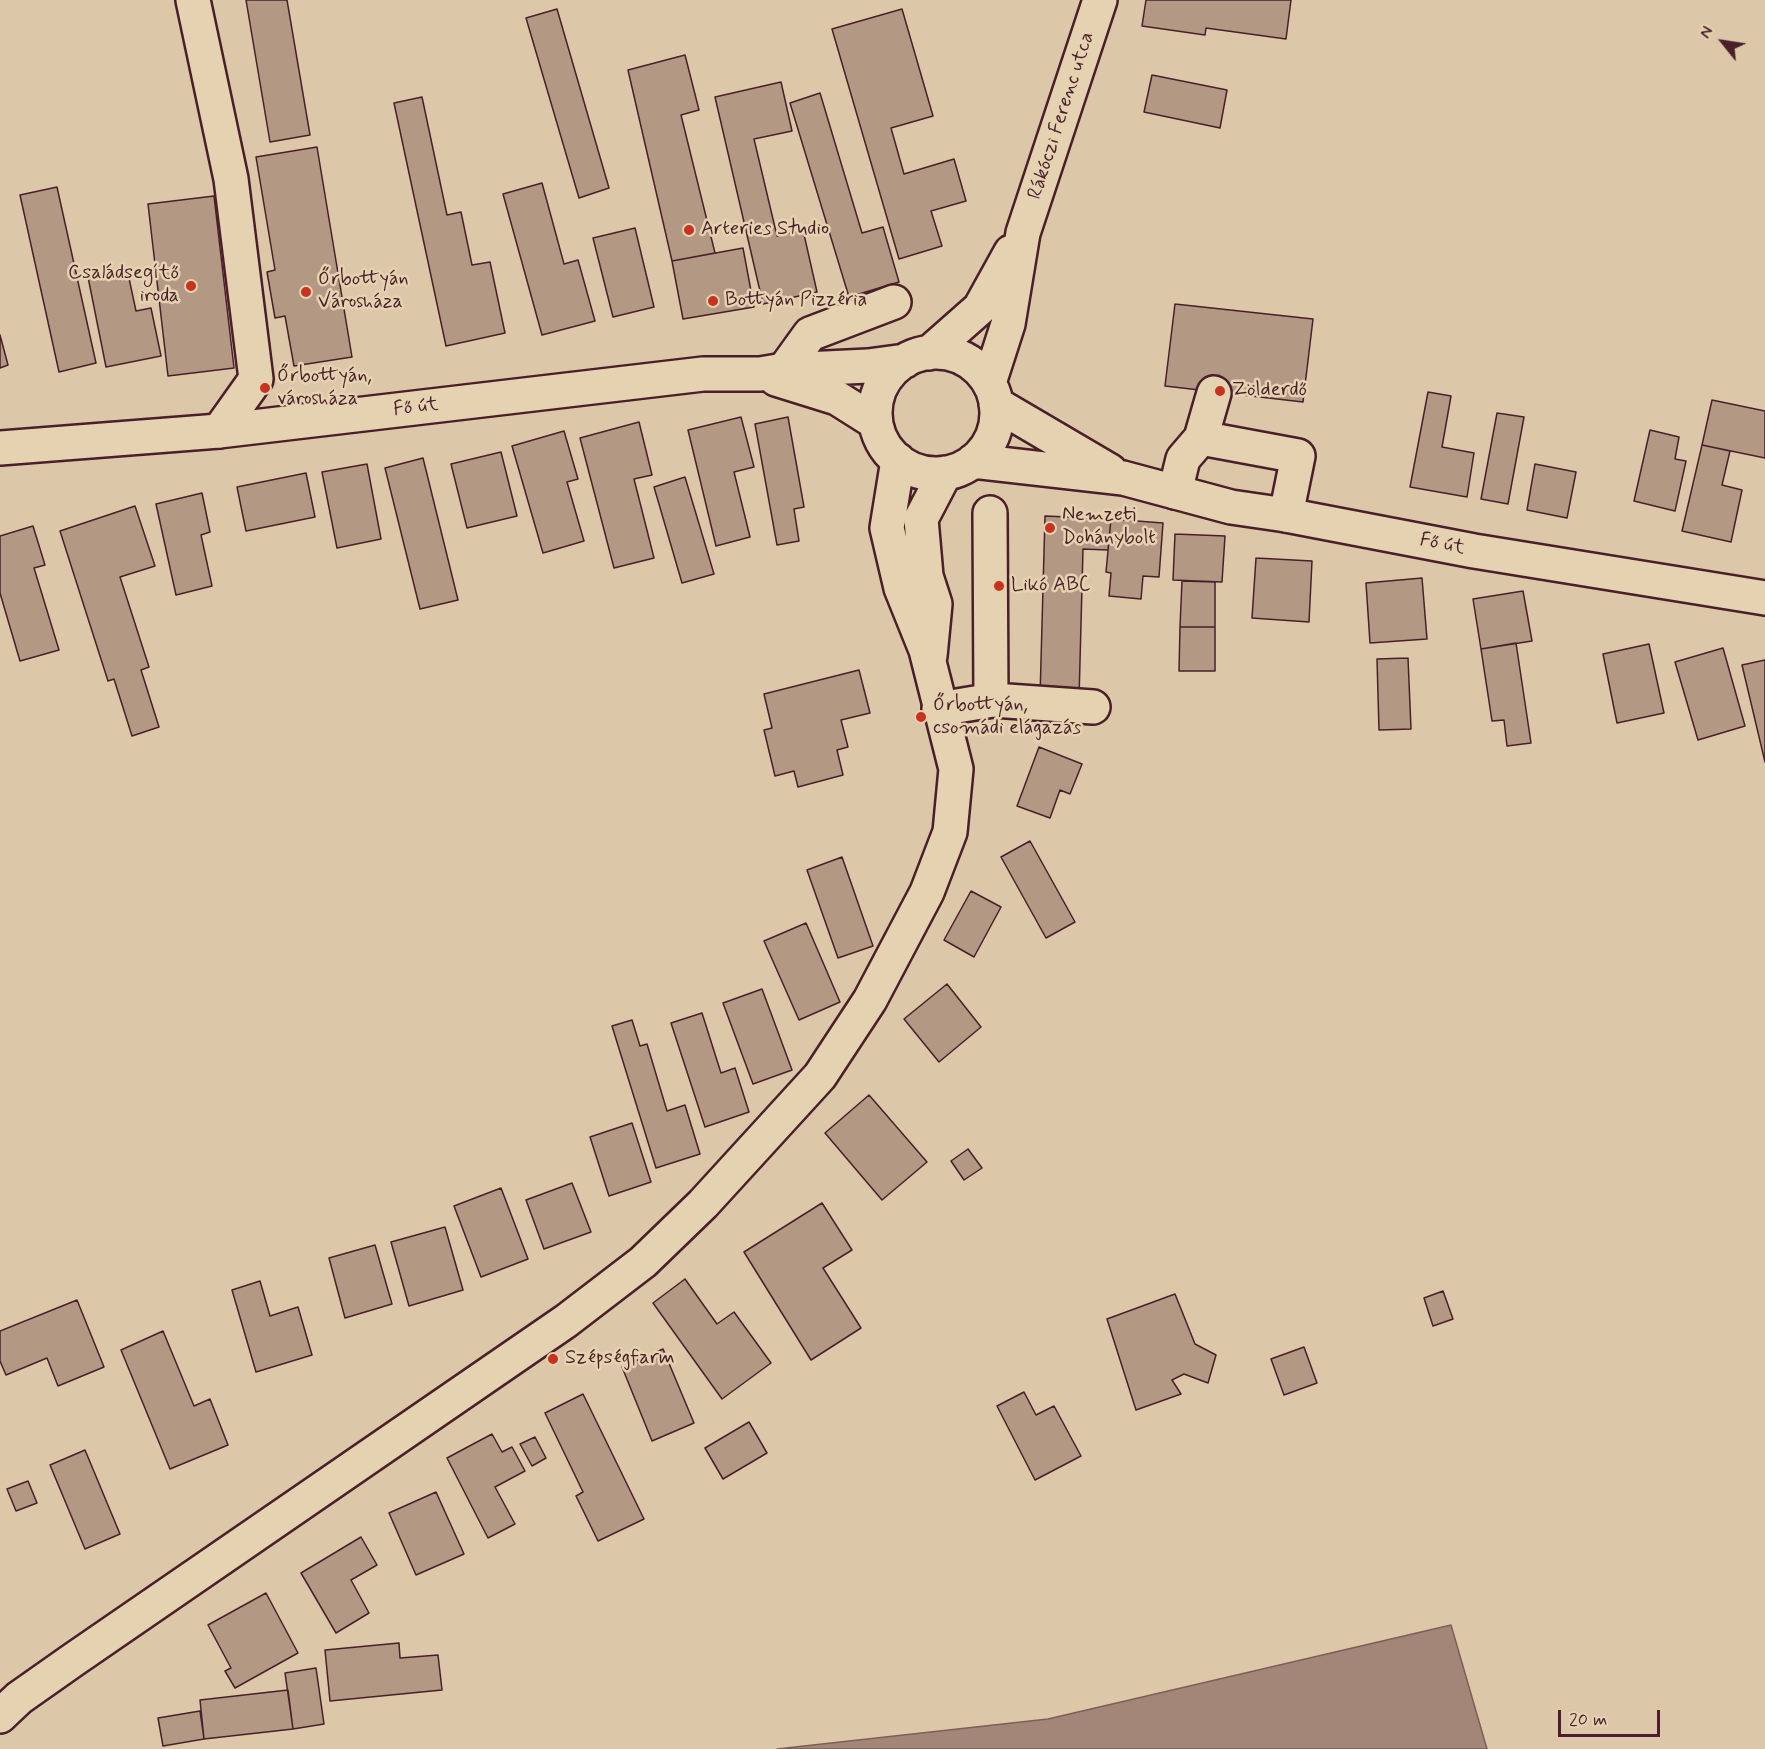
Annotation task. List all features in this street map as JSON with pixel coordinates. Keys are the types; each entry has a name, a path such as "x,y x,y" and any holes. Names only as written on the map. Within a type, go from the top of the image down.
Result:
{"main road":[{"path":"193,0 231,179 256,379 219,431"},
{"name":"Rákóczi Ferenc utca","path":"993,394 1008,324 1023,233 1100,0"},
{"name":"Rákóczi Ferenc utca","path":"917,357 980,308 1023,233"},
{"path":"772,372 810,334 894,302"},
{"name":"Fő út","path":"0,448 219,431 703,374 868,366 917,357 957,356 970,362 993,394 1123,478"},
{"path":"0,1716 19,1698 73,1660 566,1321 643,1262 703,1204 820,1076 870,1000 927,892 950,832 956,769 939,709 926,650 901,588 887,528 898,460 887,449 875,422 875,405 880,392 894,370 917,357"},
{"name":"Fő út","path":"772,372 837,398 875,422"},
{"path":"1175,492 1183,459 1201,438 1214,393"},
{"path":"930,667 935,604 926,576 921,519 959,467 983,453 995,430 993,394"},
{"path":"1201,438 1298,456 1286,515"},
{"name":"Fő út","path":"898,460 915,470 959,467 1123,478 1231,507 1286,515 1474,551 1765,598"},
{"path":"990,513 991,700"},
{"path":"939,709 991,700 1093,707"}],"shaded area":[{"path":"1451,1625 1487,1749 777,1749 1048,1719"}],"building":[{"path":"246,0 287,0 310,135 270,142"},
{"path":"1146,0 1291,0 1286,39 1206,28 1205,35 1142,26"},
{"path":"557,9 609,188 579,198 526,18"},
{"path":"902,9 933,116 891,128 904,174 954,159 966,201 931,211 942,246 899,259 832,29"},
{"path":"685,55 699,110 681,115 715,253 672,261 628,70"},
{"path":"1152,75 1227,90 1220,128 1144,112"},
{"path":"781,82 792,131 754,139 777,236 803,230 817,292 763,304 715,97"},
{"path":"820,93 862,233 883,227 899,282 849,297 790,103"},
{"path":"422,97 447,215 461,212 472,265 490,262 505,333 446,346 394,103"},
{"path":"317,147 352,357 294,366 285,316 275,318 267,272 275,270 256,157"},
{"path":"542,183 564,264 578,260 595,321 542,335 503,194"},
{"path":"57,187 96,363 59,372 20,195"},
{"name":"Családsegítő iroda","path":"214,196 234,368 168,376 148,204"},
{"path":"635,228 654,307 613,317 593,238"},
{"path":"743,248 754,307 683,319 672,261"},
{"path":"127,269 136,311 151,308 161,356 106,367 88,277"},
{"path":"1175,304 1313,319 1303,402 1165,386"},
{"path":"0,335 8,365 0,368"},
{"path":"1428,392 1451,396 1442,447 1474,453 1467,497 1410,487"},
{"path":"1712,400 1765,411 1765,458 1702,445"},
{"path":"1497,413 1524,417 1508,504 1481,499"},
{"path":"741,417 754,467 734,472 750,537 716,546 688,430"},
{"path":"788,417 804,507 794,509 799,541 777,545 755,424"},
{"path":"639,422 652,475 634,479 654,558 614,568 580,438"},
{"path":"1650,430 1679,437 1675,459 1686,461 1675,511 1634,501"},
{"path":"564,431 578,479 567,482 584,541 543,553 512,446"},
{"path":"1702,445 1730,451 1722,485 1742,490 1731,542 1682,531"},
{"path":"501,452 517,516 467,528 451,464"},
{"path":"423,458 458,600 420,609 385,468"},
{"path":"367,464 381,539 337,548 322,472"},
{"path":"1535,464 1576,472 1567,518 1527,510"},
{"path":"306,473 315,517 246,531 237,487"},
{"path":"685,477 714,574 682,583 654,487"},
{"path":"202,493 210,532 201,535 212,586 176,595 156,504"},
{"path":"135,506 155,566 120,577 149,667 141,670 159,727 132,736 114,679 108,681 60,531"},
{"path":"1045,516 1111,519 1108,550 1083,549 1079,699 1040,697"},
{"path":"1111,519 1163,523 1159,577 1143,576 1141,599 1109,596 1111,573 1106,572"},
{"path":"33,526 45,565 34,568 59,650 20,661 0,593 0,536"},
{"path":"1175,534 1225,536 1222,582 1173,580"},
{"path":"1256,558 1312,561 1309,622 1252,618"},
{"path":"1422,578 1427,639 1370,643 1366,583"},
{"path":"1182,581 1215,582 1215,627 1180,627"},
{"path":"1523,591 1532,641 1481,649 1473,599"},
{"path":"1180,627 1215,627 1215,671 1179,671"},
{"path":"1516,643 1531,743 1507,746 1504,720 1492,721 1481,649"},
{"path":"1649,644 1664,713 1617,723 1603,654"},
{"path":"1723,648 1745,726 1698,740 1675,662"},
{"path":"1408,658 1411,729 1379,730 1377,659"},
{"path":"1765,660 1765,762 1742,665"},
{"path":"859,670 870,713 841,720 848,747 837,750 843,775 798,787 794,771 775,776 764,730 772,728 764,694"},
{"path":"1039,747 1082,764 1070,794 1060,790 1050,818 1017,806"},
{"path":"1030,841 1075,922 1046,938 1001,857"},
{"path":"842,857 873,946 838,958 807,870"},
{"path":"971,891 1001,907 974,957 944,940"},
{"path":"806,923 840,1002 799,1020 764,941"},
{"path":"947,984 981,1027 939,1062 904,1019"},
{"path":"762,989 792,1070 753,1084 723,1003"},
{"path":"702,1013 721,1073 735,1068 749,1112 705,1127 671,1023"},
{"path":"632,1020 640,1046 647,1044 667,1111 685,1105 700,1154 656,1168 612,1026"},
{"path":"869,1095 927,1162 882,1200 825,1133"},
{"path":"632,1123 651,1182 609,1196 590,1137"},
{"path":"968,1149 982,1168 964,1180 951,1161"},
{"path":"572,1183 591,1232 544,1249 526,1200"},
{"path":"501,1188 528,1259 481,1277 454,1206"},
{"path":"822,1203 852,1250 823,1268 861,1328 811,1360 744,1252"},
{"path":"445,1227 463,1290 409,1306 391,1242"},
{"path":"375,1245 392,1304 345,1318 329,1258"},
{"path":"685,1279 717,1324 734,1312 771,1363 722,1399 653,1303"},
{"path":"260,1281 270,1316 298,1307 312,1355 256,1372 232,1290"},
{"path":"1443,1291 1453,1319 1433,1326 1424,1298"},
{"path":"1175,1294 1195,1344 1216,1355 1208,1383 1184,1374 1172,1380 1181,1394 1136,1410 1107,1319"},
{"path":"77,1300 104,1367 58,1386 47,1358 6,1375 0,1361 0,1331"},
{"path":"163,1331 194,1406 210,1399 228,1445 170,1469 121,1350"},
{"path":"1304,1347 1317,1383 1284,1395 1271,1359"},
{"path":"663,1349 694,1423 652,1441 622,1367"},
{"path":"1024,1392 1036,1415 1054,1406 1081,1456 1035,1480 997,1406"},
{"path":"583,1394 644,1519 598,1541 576,1496 583,1492 545,1413"},
{"path":"749,1422 767,1453 723,1479 705,1448"},
{"path":"492,1434 502,1452 512,1447 525,1471 495,1487 515,1524 488,1538 447,1458"},
{"path":"535,1437 546,1458 532,1466 520,1444"},
{"path":"85,1450 120,1534 85,1549 50,1465"},
{"path":"28,1481 37,1503 16,1511 7,1489"},
{"path":"436,1492 464,1554 416,1575 389,1513"},
{"path":"361,1537 377,1565 351,1580 369,1613 336,1633 301,1573"},
{"path":"266,1593 298,1653 235,1688 225,1671 231,1668 208,1625"},
{"path":"399,1643 400,1658 438,1655 442,1690 330,1701 325,1650"},
{"path":"316,1668 324,1724 293,1729 285,1673"},
{"path":"288,1690 293,1729 204,1739 200,1700"},
{"path":"200,1711 204,1739 163,1746 158,1718"}],"place":[{"name":"Arteries Studio","path":"689,230"},
{"name":"Családsegítő iroda","path":"191,286"},
{"name":"Őrbottyán Városháza","path":"306,292"},
{"name":"Bottyán Pizzéria","path":"713,301"},
{"name":"Őrbottyán, városháza","path":"265,388"},
{"name":"Zölderdő","path":"1220,391"},
{"name":"Nemzeti Dohánybolt","path":"1050,528"},
{"name":"Likó ABC","path":"999,586"},
{"name":"Őrbottyán, csomádi elágazás","path":"921,717"},
{"name":"Szépségfarm","path":"553,1359"}]}
